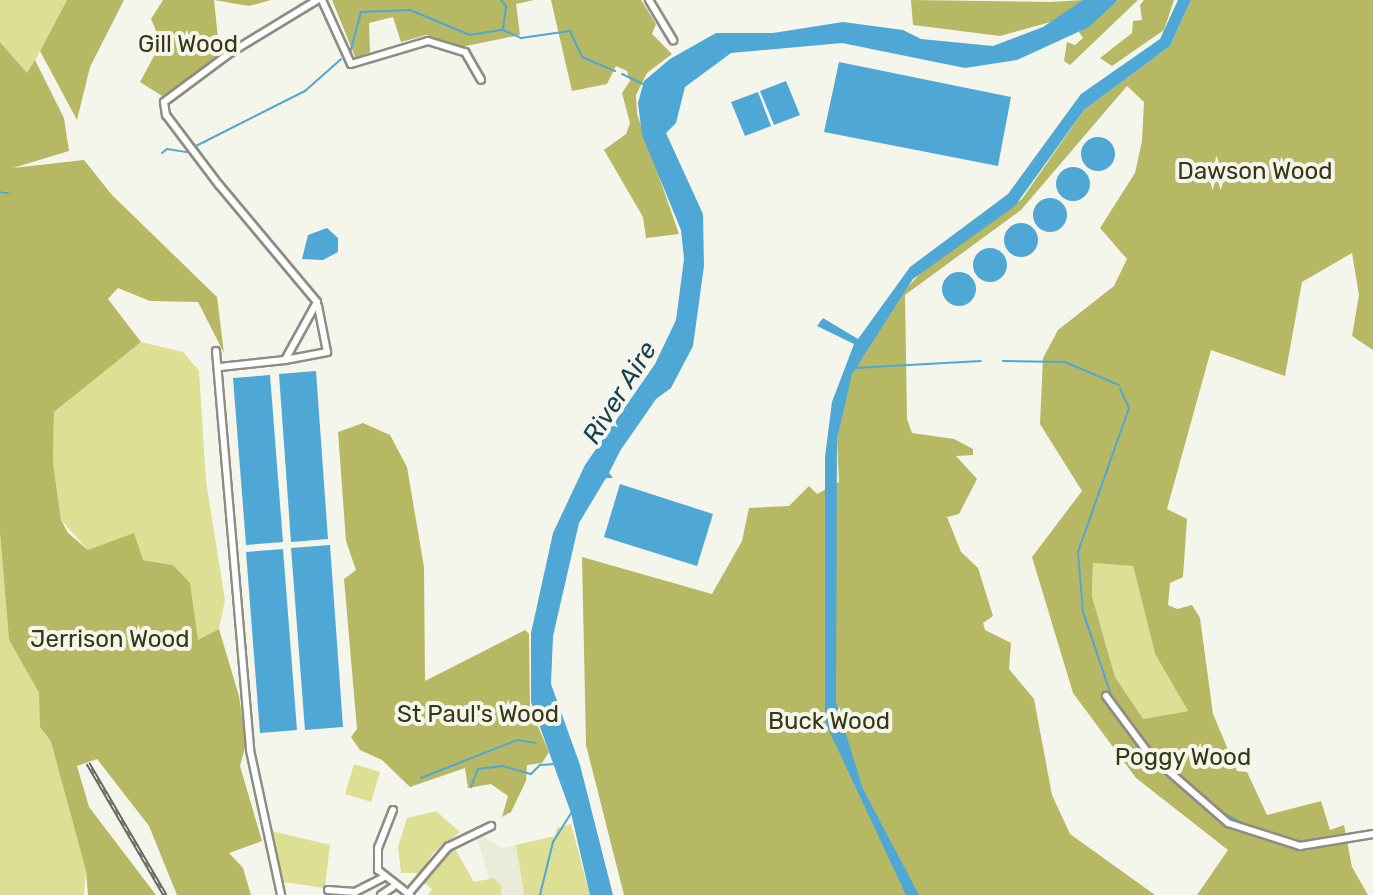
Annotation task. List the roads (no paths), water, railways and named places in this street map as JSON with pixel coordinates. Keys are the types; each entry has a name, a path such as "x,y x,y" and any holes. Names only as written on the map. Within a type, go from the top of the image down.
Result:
{"street":[{"path":"220,367 327,352 317,302 219,185 163,106 192,79 320,0 351,64 428,41 465,52 481,80"},
{"path":"649,0 673,40"},
{"path":"285,360 317,302"},
{"path":"216,351 220,367 250,750 281,895"},
{"path":"1106,696 1149,754 1228,823 1300,846 1373,834"},
{"path":"393,810 376,860 383,878 393,887 409,894 448,847 481,828 491,826"},
{"path":"328,890 355,892 383,878"},
{"path":"381,895 393,887"}],"water":[{"name":"River Aire","path":"1083,0 1118,0 1089,27 1017,60 965,68 842,43 731,53 685,87 676,123 666,133 703,214 704,266 693,346 671,388 656,399 620,451 609,473 613,478 606,478 579,523 553,636 551,684 580,765 613,895 590,895 571,813 531,702 531,633 553,533 585,465 655,364 676,320 684,259 681,230 642,135 638,103 644,81 670,59 716,33 773,33 843,22 903,30 921,39 993,46 1043,27"},
{"path":"1178,0 1191,0 1170,46 1084,110 1015,206 913,279 852,374 837,440 836,702 863,789 919,895 906,895 825,722 825,457 832,402 854,344 817,326 823,318 858,339 910,267 1008,194 1081,94 1160,39"},
{"path":"839,62 1011,97 998,166 824,132"},
{"path":"786,81 800,115 774,125 760,91"},
{"path":"758,92 771,126 745,136 731,102"},
{"path":"1098,137 1110,142 1115,154 1110,166 1098,171 1086,166 1081,154 1086,142"},
{"path":"1073,167 1085,172 1090,184 1085,196 1073,201 1061,196 1056,184 1061,172"},
{"path":"1050,198 1062,203 1067,215 1062,227 1050,232 1038,227 1033,215 1038,203"},
{"path":"1021,223 1033,228 1038,240 1033,252 1021,257 1009,252 1004,240 1009,228"},
{"path":"327,228 338,238 338,252 323,260 302,259 308,235"},
{"path":"990,248 1002,253 1007,265 1002,277 990,282 978,277 973,265 978,253"},
{"path":"959,272 971,277 976,289 971,301 959,306 947,301 942,289 947,277"},
{"path":"316,371 328,539 291,542 279,374"},
{"path":"270,375 283,542 246,545 233,378"},
{"path":"620,484 713,514 697,566 604,537"},
{"path":"330,545 343,727 305,730 291,548"},
{"path":"283,549 297,730 260,733 246,552"}],"waterway":[{"path":"501,0 506,6 503,29"},
{"path":"350,53 361,12 410,10 470,35 503,30 521,38 570,31 582,57 615,71"},
{"path":"196,146 305,91 341,59"},
{"path":"622,74 643,84"},
{"path":"162,153 167,149 187,152"},
{"path":"0,192 8,193"},
{"path":"855,368 981,361"},
{"path":"1003,361 1065,362 1119,385"},
{"path":"1113,701 1083,612 1078,552 1129,408 1120,389"},
{"path":"421,778 517,740 535,743"},
{"path":"471,787 478,769 503,766 531,774 540,765 555,764"},
{"path":"1219,811 1249,827"},
{"path":"540,895 553,842 571,813"},
{"path":"1349,835 1373,830"},
{"path":"1296,842 1343,836"}],"railway":[{"path":"88,763 165,895"}],"park label":[{"name":"Gill Wood","path":"188,45"},
{"name":"Dawson Wood","path":"1255,172"},
{"name":"Jerrison Wood","path":"110,640"},
{"name":"St Paul's Wood","path":"478,715"},
{"name":"Buck Wood","path":"829,722"},
{"name":"Poggy Wood","path":"1183,758"}]}
